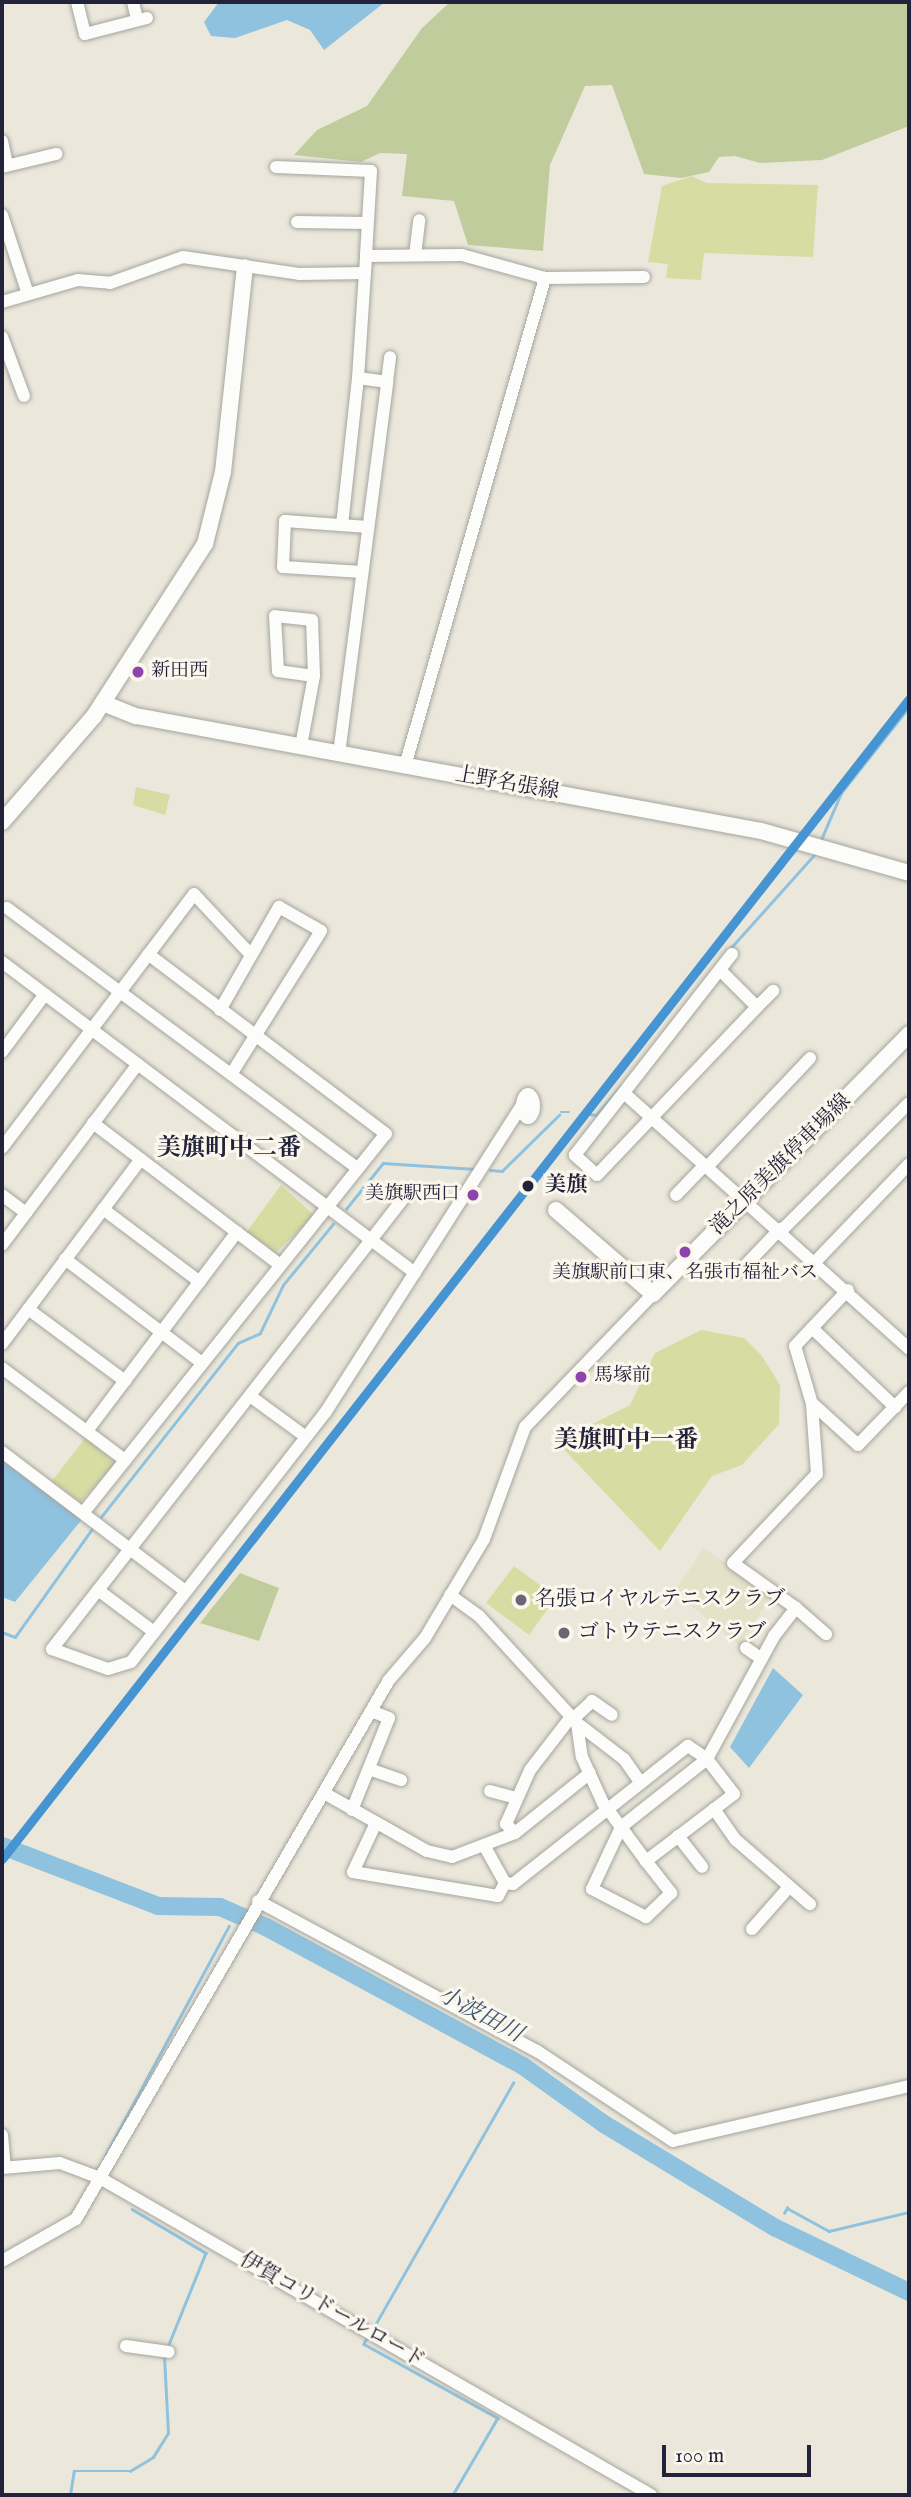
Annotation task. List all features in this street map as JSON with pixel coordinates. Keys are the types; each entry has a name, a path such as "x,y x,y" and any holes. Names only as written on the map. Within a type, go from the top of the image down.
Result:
{"main road":[{"path":"2,822 60,762 103,702 183,587 215,517 245,267"},
{"name":"上野名張線","path":"103,702 136,716 761,831 909,873"},
{"name":"滝之原美旗停車場線","path":"653,1294 909,1034"},
{"path":"556,1210 653,1294"}],"street":[{"path":"77,2 85,34 142,19 133,2"},
{"path":"2,141 5,166 56,154"},
{"path":"276,167 371,171 358,378 342,525"},
{"path":"2,215 28,294"},
{"path":"415,256 419,220"},
{"path":"297,222 366,223"},
{"path":"366,256 478,258 545,278 643,277"},
{"path":"2,302 79,280 110,283 183,257 245,267 365,274"},
{"path":"405,766 545,278"},
{"path":"2,337 24,396"},
{"path":"339,754 390,357"},
{"path":"358,378 387,382"},
{"path":"362,572 284,567 285,521 368,527"},
{"path":"301,746 314,676 312,620 275,616 278,671 314,676"},
{"path":"2,1148 194,894 251,955"},
{"path":"220,1010 279,907 321,931 259,1038 232,1073"},
{"path":"7,908 121,990 358,1169"},
{"path":"83,1513 279,1264 386,1134 148,954"},
{"path":"732,954 575,1155 597,1175 773,991"},
{"path":"2,962 415,1273"},
{"path":"720,970 757,1007"},
{"path":"4,1044 45,995"},
{"path":"676,1195 810,1058"},
{"path":"2,1245 138,1064"},
{"path":"624,1093 816,1261 909,1349"},
{"path":"406,1195 52,1648 108,1669 129,1664 306,1437 523,1103"},
{"path":"741,1270 909,1103"},
{"path":"93,1123 279,1264"},
{"path":"2,1344 141,1159"},
{"path":"816,1261 909,1164"},
{"path":"2,1195 26,1213"},
{"path":"103,1209 200,1282"},
{"path":"87,1431 237,1232"},
{"path":"65,1259 202,1363"},
{"path":"826,1634 796,1608 733,1563 817,1474 813,1404 795,1346 848,1290"},
{"path":"2,2261 73,2223 371,1711 450,1595 496,1514 526,1427 653,1294"},
{"path":"28,1309 125,1381"},
{"path":"812,1328 895,1407"},
{"path":"2,1368 125,1460"},
{"path":"813,1404 858,1446 909,1392"},
{"path":"250,1396 306,1437"},
{"path":"2,1452 185,1591"},
{"path":"98,1590 154,1632"},
{"path":"450,1595 479,1616 574,1720 624,1759 641,1783"},
{"path":"574,1720 590,1773 607,1808 621,1827 646,1861 671,1894 646,1917 592,1889 621,1827 707,1759 762,1660 796,1608"},
{"path":"746,1648 762,1660"},
{"path":"515,1833 506,1824 530,1770 592,1700 612,1715"},
{"path":"352,1811 389,1718 371,1711"},
{"path":"505,1883 513,1884 600,1821 607,1808 688,1746 707,1759 733,1784 734,1794 646,1861"},
{"path":"369,1769 401,1780"},
{"path":"324,1793 375,1825 444,1856 485,1847 515,1833 590,1773"},
{"path":"490,1791 517,1798"},
{"path":"714,1809 736,1840 810,1904"},
{"path":"375,1825 353,1872 498,1896 505,1883"},
{"path":"678,1836 702,1867"},
{"path":"485,1847 505,1883"},
{"path":"759,1927 789,1886"},
{"path":"256,1905 537,2051 673,2141 909,2086"},
{"path":"2,2135 4,2168"},
{"name":"伊賀コリドールロード","path":"4,2168 61,2163 100,2178 651,2495"},
{"path":"126,2346 166,2352"}],"shaded area":[{"path":"704,1548 771,1595 740,1646 674,1592"}],"green space":[{"path":"450,2 909,2 909,126 822,160 760,163 735,156 719,157 709,172 681,178 644,174 612,85 585,86 550,165 543,251 468,245 454,201 402,196 407,154 380,153 361,162 294,155 317,130 367,106 422,28"},
{"path":"692,176 707,183 818,185 813,257 704,253 701,280 666,278 668,264 648,262 662,186"},
{"path":"136,787 170,795 165,815 133,805"},
{"path":"281,1185 315,1216 275,1253 246,1233"},
{"path":"701,1330 744,1338 762,1356 780,1385 779,1424 742,1465 712,1476 660,1551 557,1442 630,1405 655,1353"},
{"path":"86,1437 116,1464 80,1502 52,1481"},
{"name":"名張ロイヤルテニスクラブ","path":"514,1566 556,1597 529,1635 486,1603"},
{"path":"240,1573 279,1588 259,1641 200,1623"}],"water":[{"path":"219,2 385,2 324,50 310,30 287,20 235,38 211,36 204,22"},
{"path":"2,1457 83,1518 15,1602 2,1597"},
{"path":"773,1668 803,1695 749,1768 730,1747"}],"waterway":[{"path":"820,842 841,793 909,707"},
{"path":"727,952 815,854"},
{"path":"589,1114 596,1115 621,1086"},
{"path":"561,1112 569,1112"},
{"path":"490,1170 502,1171 559,1115"},
{"path":"346,1209 383,1163 475,1169"},
{"path":"101,1517 238,1343 260,1333 283,1285 333,1224"},
{"path":"2,1632 15,1637 92,1529"},
{"name":"小波田川","path":"2,1846 158,1906 220,1907 266,1927 523,2066 604,2124 776,2228 909,2292"},
{"path":"105,2156 229,1926"},
{"path":"375,2325 513,2083"},
{"path":"784,2213 787,2208 829,2231 909,2212"},
{"path":"132,2209 206,2253 168,2347"},
{"name":"小波田川","path":"776,2228 779,2223"},
{"path":"367,2338 364,2344 498,2418 453,2495"},
{"path":"70,2495 74,2471 130,2471 153,2457 168,2433 164,2356"}],"transit line":[{"path":"2,1859 909,699"}],"place":[{"name":"新田西","path":"138,672"},
{"name":"美旗","path":"528,1186"},
{"name":"美旗駅西口","path":"473,1195"},
{"name":"美旗駅前口東、名張市福祉バス","path":"685,1252"},
{"name":"馬塚前","path":"581,1377"},
{"name":"名張ロイヤルテニスクラブ","path":"521,1600"},
{"name":"ゴトウテニスクラブ","path":"564,1633"}],"district":[{"name":"美旗町中二番","path":"229,1149"},
{"name":"美旗町中一番","path":"626,1441"}]}
